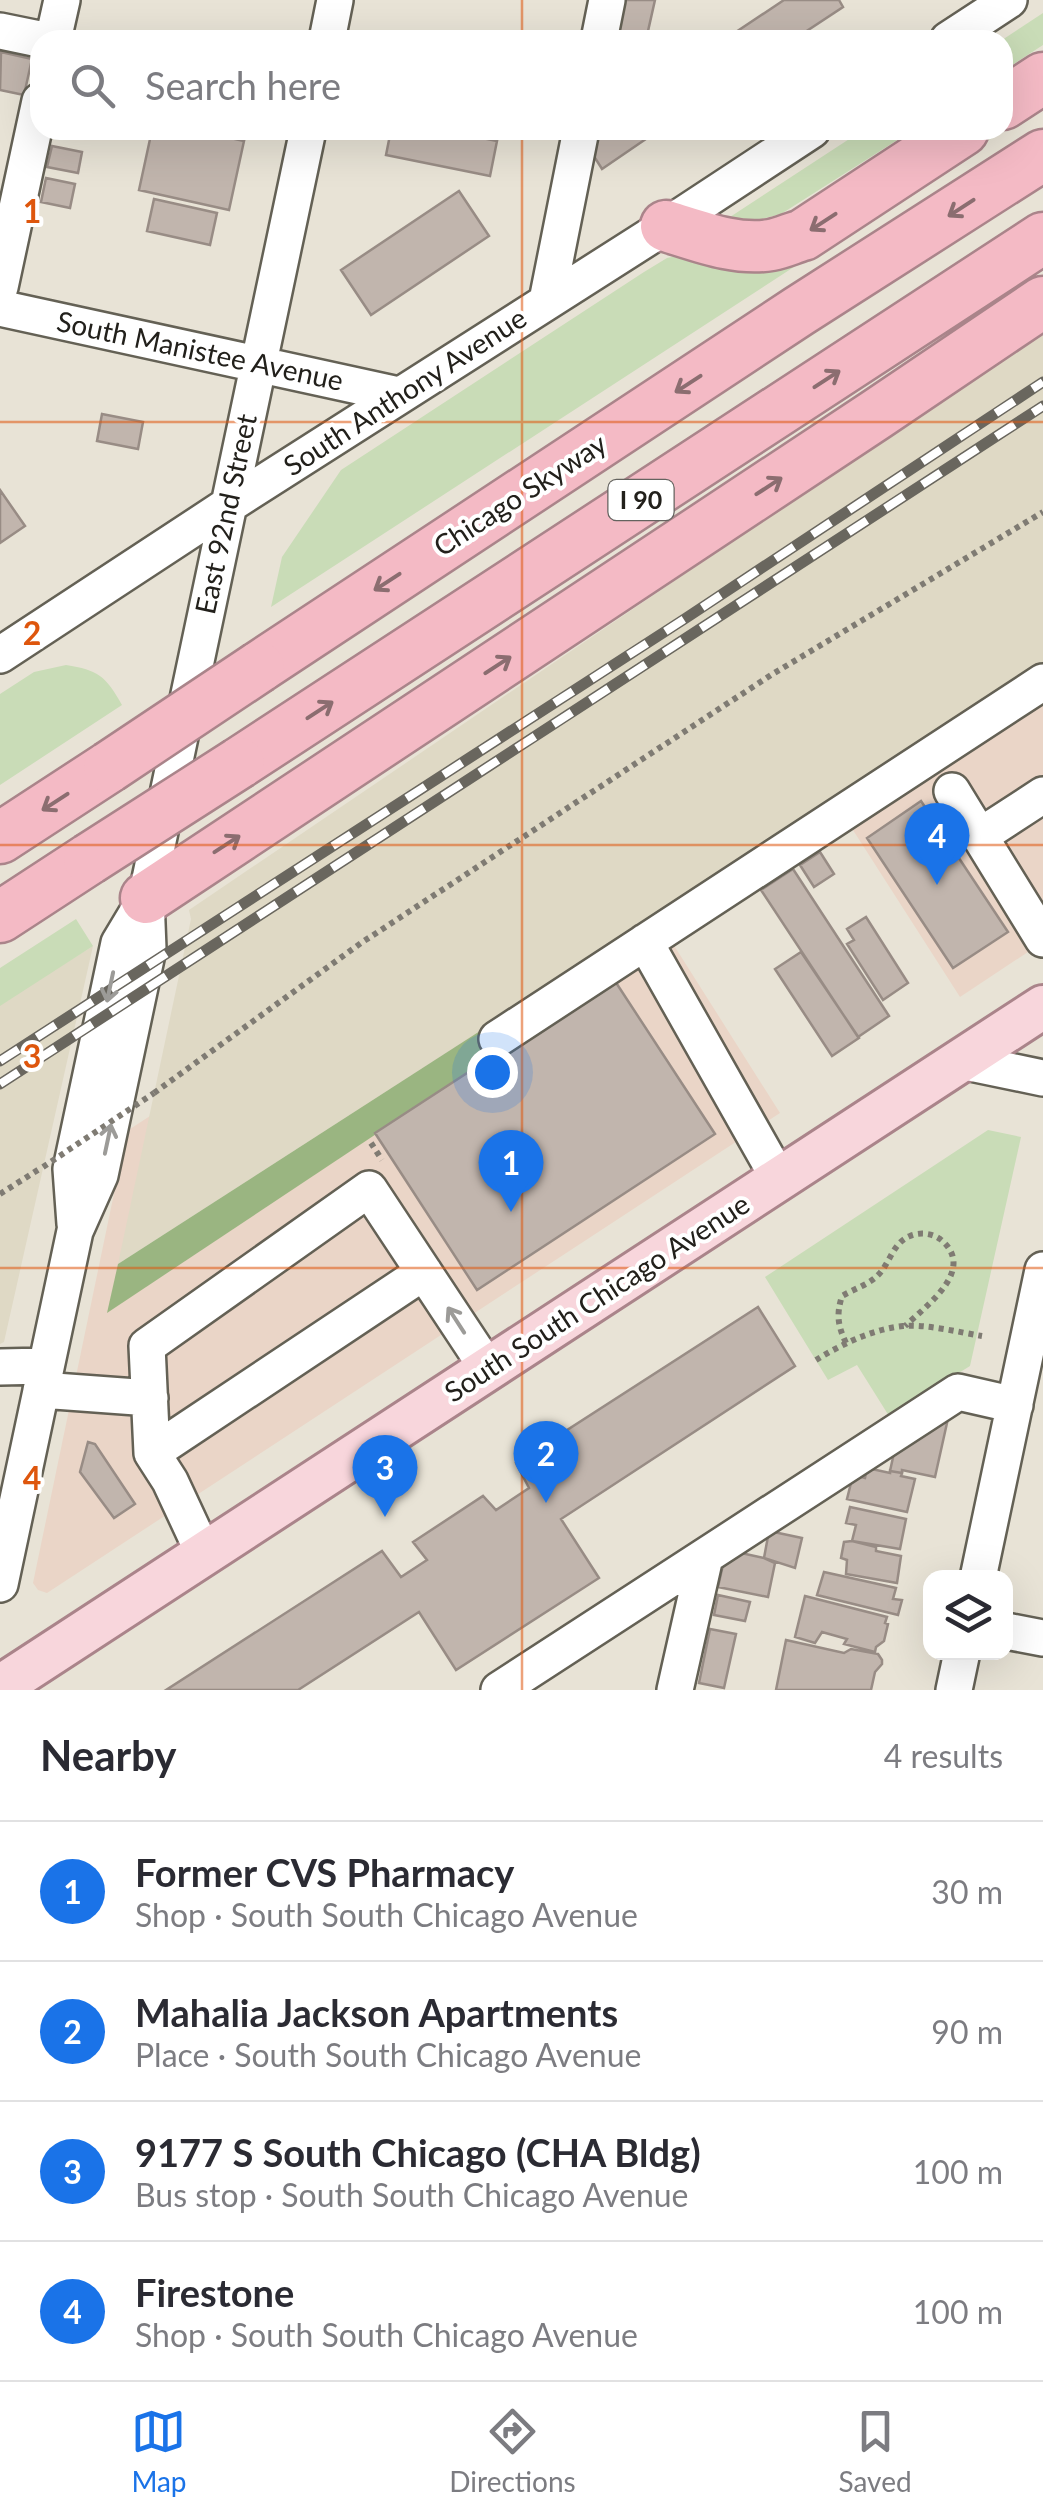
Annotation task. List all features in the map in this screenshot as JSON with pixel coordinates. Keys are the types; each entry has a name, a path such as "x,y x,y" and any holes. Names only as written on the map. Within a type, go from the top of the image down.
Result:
{"highway":[{"path":"1013,98 1043,78"},
{"path":"666,226 723,242 753,247 773,245 803,235 948,140"},
{"name":"Chicago Skyway","path":"0,838 766,332 1043,155"},
{"name":"I 90","path":"0,917 1043,238"},
{"path":"146,898 1043,302"}],"main road":[{"name":"South South Chicago Avenue","path":"0,1687 1043,1007"}],"street":[{"path":"55,30 62,0"},
{"path":"329,30 335,0"},
{"path":"601,30 607,0"},
{"path":"963,30 1009,0"},
{"path":"0,31 30,37"},
{"path":"0,287 31,140"},
{"name":"East 92nd Street","path":"0,1584 75,1231 100,1175 148,949 146,898 306,140"},
{"path":"547,302 579,140"},
{"name":"South Anthony Avenue","path":"0,655 797,140"},
{"name":"South Manistee Avenue","path":"0,308 400,395"},
{"path":"496,1039 1043,682"},
{"path":"952,791 1043,939"},
{"path":"980,836 1043,795"},
{"path":"645,942 780,1179"},
{"path":"961,1061 1043,1078"},
{"path":"204,1554 170,1481 152,1453 148,1346 370,1189 488,1369"},
{"path":"980,1570 1043,1270"},
{"path":"152,1453 424,1272"},
{"path":"0,1368 150,1398"},
{"path":"499,1690 958,1392 1014,1405"},
{"path":"675,1690 705,1556"},
{"path":"1013,1632 1043,1638"},
{"path":"954,1690 960,1660"}],"path":[{"path":"0,1194 154,1092 378,932 771,675 1043,512"},
{"path":"846,1344 838,1326 842,1296 875,1278 897,1245 909,1236 924,1233 940,1239 952,1256 953,1274 944,1289 905,1326"},
{"path":"816,1360 876,1332 905,1326 982,1336"}],"shaded area":[{"path":"1043,331 1043,669 118,1264 191,919 189,910"},
{"path":"1043,669 1043,942 960,997 835,802"},
{"path":"656,917 780,1113 47,1593 38,1590 33,1583 127,1131 150,1116 119,1264"},
{"path":"93,946 4,1342 0,1344 0,1004"}],"green space":[{"path":"1043,13 1043,45 1013,64 1013,33"},
{"path":"1043,105 1013,125 1013,117"},
{"path":"848,140 897,140 781,214 755,221 730,217"},
{"path":"974,140 989,140 271,607 282,557 341,470 667,258 804,250"},
{"path":"66,665 100,676 122,705 0,785 0,694 34,672"},
{"path":"76,919 93,946 0,1006 0,968"},
{"path":"480,1031 495,1055 107,1313 118,1264"},
{"path":"988,1130 1021,1137 970,1366 889,1416 857,1365 828,1380 765,1277"}],"building":[{"path":"621,0 655,0 648,30 615,30"},
{"path":"784,0 839,0 843,7 808,30 739,30"},
{"path":"1,52 30,59 24,95 0,90"},
{"path":"150,140 244,141 229,210 139,190"},
{"path":"389,140 497,141 490,176 386,155"},
{"path":"592,140 644,140 602,169 590,150"},
{"path":"52,146 82,152 78,173 47,167"},
{"path":"46,178 75,184 70,208 41,202"},
{"path":"459,191 489,236 371,315 341,270"},
{"path":"154,199 217,213 210,245 147,231"},
{"path":"102,414 143,422 138,449 97,441"},
{"path":"0,490 25,526 0,543"},
{"path":"921,801 1008,932 953,968 867,838"},
{"path":"820,852 834,874 814,887 800,865"},
{"path":"793,869 889,1016 858,1037 761,890"},
{"path":"866,917 908,983 883,1000 847,944 854,940 847,929"},
{"path":"801,952 859,1038 832,1056 775,969"},
{"path":"613,978 715,1134 477,1290 375,1133"},
{"path":"758,1307 795,1366 561,1519 599,1578 456,1670 419,1612 298,1690 166,1690 382,1551 401,1577 427,1560 413,1542 483,1496 496,1510 529,1488 516,1463"},
{"path":"934,1420 947,1423 935,1477 890,1471 896,1444"},
{"path":"88,1442 95,1444 135,1504 114,1518 80,1472"},
{"path":"867,1468 915,1479 907,1512 847,1499 853,1475 865,1478"},
{"path":"850,1507 906,1519 900,1549 852,1541 856,1525 846,1523"},
{"path":"769,1531 802,1538 795,1568 764,1558"},
{"path":"844,1542 901,1556 897,1583 846,1574 847,1560 841,1558"},
{"path":"732,1551 775,1563 768,1597 718,1587 725,1556"},
{"path":"824,1572 896,1588 893,1599 902,1600 898,1615 817,1595"},
{"path":"718,1595 750,1602 745,1621 714,1615"},
{"path":"805,1596 887,1617 884,1641 875,1652 844,1644 847,1639 822,1632 815,1643 795,1637"},
{"path":"710,1629 736,1634 724,1688 699,1683"},
{"path":"786,1640 844,1653 851,1649 878,1654 882,1664 875,1672 871,1690 776,1690"}],"railway":[{"path":"0,1061 686,618 1043,382"},
{"path":"0,1084 1043,406"}],"place":[{"name":"Firestone","path":"937,885"},
{"name":"Former CVS Pharmacy","path":"511,1212"},
{"name":"Mahalia Jackson Apartments","path":"546,1503"},
{"name":"9177 S South Chicago (CHA Bldg)","path":"385,1517"}]}
